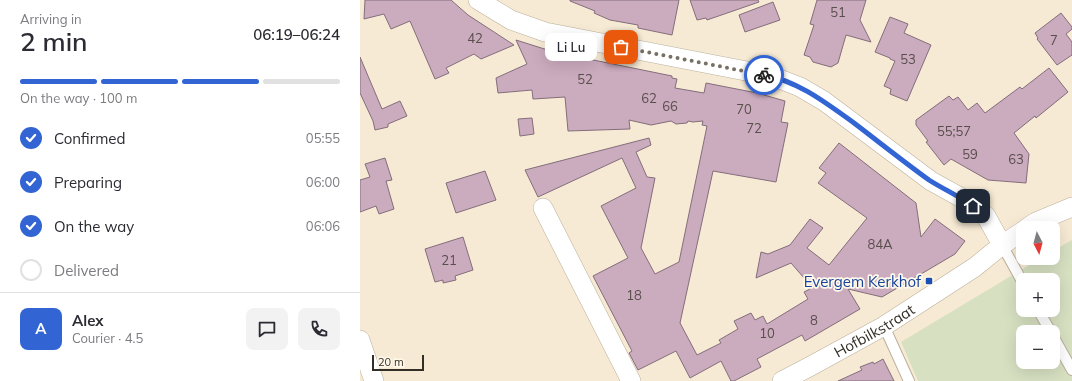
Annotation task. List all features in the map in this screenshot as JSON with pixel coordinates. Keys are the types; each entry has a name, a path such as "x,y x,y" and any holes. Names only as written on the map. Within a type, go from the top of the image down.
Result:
{"street":[{"path":"478,0 512,20 545,32 772,76 800,87 824,101 931,181 960,197 986,216 1002,245"},
{"path":"1038,221 1072,207"},
{"path":"543,208 631,381"},
{"name":"Hofbilkstraat","path":"782,381 884,326 975,267 1016,236"},
{"path":"360,340 374,381"}],"lane":[{"path":"1002,245 1017,273"},
{"path":"884,326 909,381"},
{"path":"1060,349 1072,370"}],"green space":[{"path":"1072,240 1072,381 918,381 901,342 1029,265 1060,265 1060,247"}],"building":[{"path":"365,0 451,0 468,15 514,45 481,59 474,54 446,68 449,73 435,79 410,21 391,29 384,14 364,19"},
{"path":"570,0 679,0 672,35 638,28 638,25 610,20 594,13 595,11"},
{"path":"690,0 758,0 759,2 707,20 706,18 697,20"},
{"path":"817,0 866,0 860,20 871,42 846,35 838,63 831,67 813,62 810,57 804,55 814,25 810,24"},
{"path":"773,2 780,20 745,32 739,15"},
{"path":"1061,13 1072,27 1072,29 1066,34 1072,42 1072,55 1057,65 1037,39 1038,38 1035,33"},
{"path":"890,17 908,24 904,33 931,45 907,101 890,94 891,89 884,86 895,61 875,52"},
{"path":"516,40 554,52 672,76 672,78 677,79 675,88 704,93 706,83 757,93 785,101 781,122 788,123 776,182 713,171 680,323 697,355 721,343 719,340 738,329 734,321 751,313 755,320 763,316 767,324 808,299 804,292 810,289 808,287 811,286 791,263 756,278 761,252 768,254 790,245 810,219 823,228 807,248 829,265 867,218 818,183 826,173 819,168 839,143 916,203 921,237 935,219 965,241 955,254 882,297 848,289 860,309 805,341 802,335 757,359 761,367 734,381 731,381 721,361 690,378 676,351 638,370 629,353 632,351 593,276 628,258 601,206 636,188 622,158 538,197 525,170 649,138 651,145 636,152 647,177 655,178 641,248 655,274 679,262 707,126 702,125 703,121 688,121 687,123 676,124 671,121 651,125 629,120 630,129 568,131 565,97 533,99 532,90 498,93 496,78 527,64"},
{"path":"360,57 382,109 400,101 407,116 388,124 388,127 375,130 373,121 360,93"},
{"path":"1049,68 1068,92 1036,118 1035,116 1014,133 1029,154 1026,183 988,180 951,159 944,165 926,142 928,141 916,125 916,120 949,96 953,100 958,97 968,110 977,103 985,113 1020,87 1022,89"},
{"path":"532,118 534,134 520,136 518,119"},
{"path":"385,158 392,180 386,181 394,209 379,214 376,206 360,212 360,180 370,177 365,164"},
{"path":"485,171 496,200 456,213 446,183"},
{"path":"463,237 473,270 455,276 456,280 443,283 443,280 435,282 425,249"},
{"path":"883,359 894,381 838,381 862,370 860,367 873,362 874,364"}],"way so far":[{"path":"621,47 764,75"}],"place":[{"name":"Li Lu","path":"621,47"},
{"name":"Evergem Kerkhof","path":"929,281"}],"route":[{"path":"764,75 772,76 800,87 824,101 931,181 973,206"}]}
